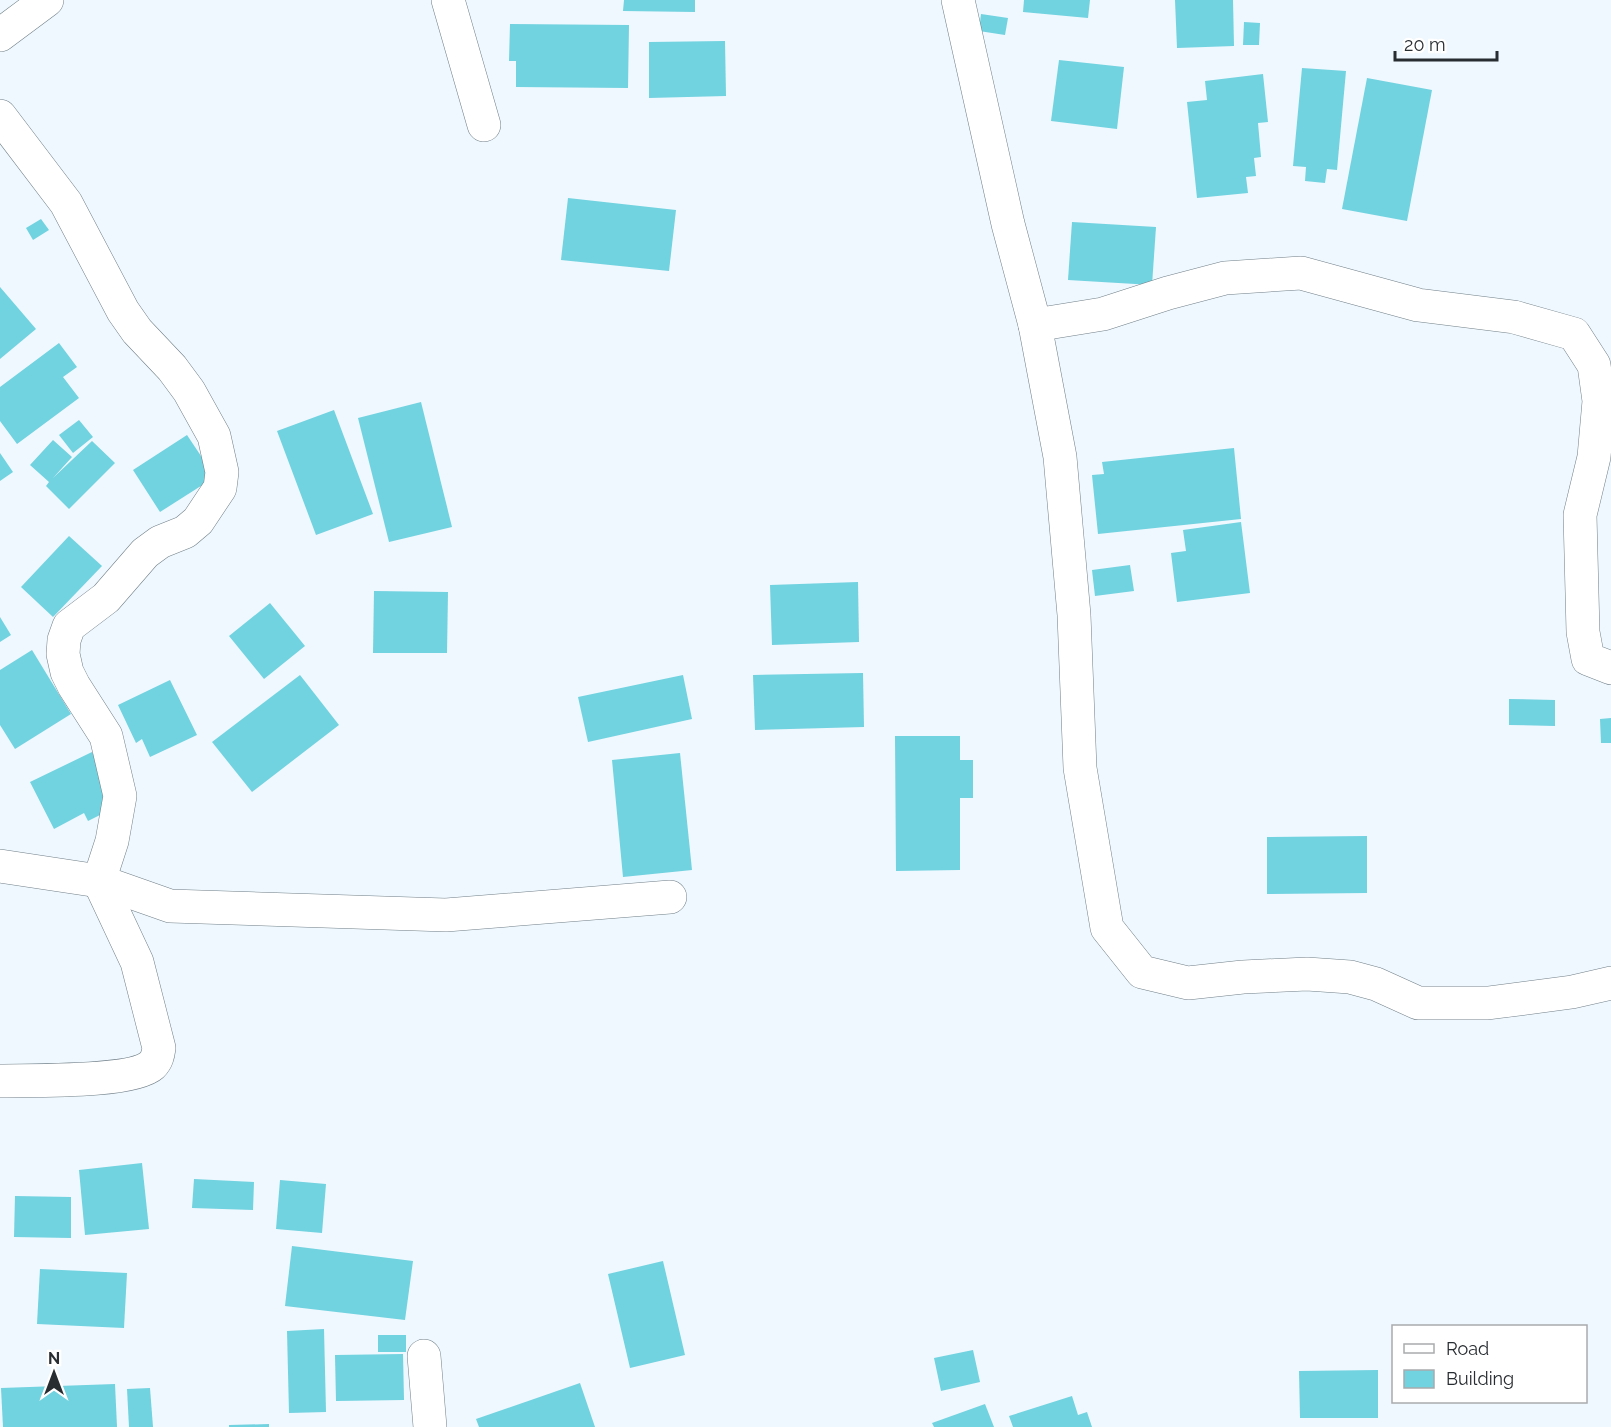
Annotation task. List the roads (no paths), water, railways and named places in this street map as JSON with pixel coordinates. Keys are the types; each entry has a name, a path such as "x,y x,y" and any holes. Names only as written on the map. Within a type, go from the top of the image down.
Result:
{"street":[{"path":"0,35 47,0"},
{"path":"448,0 484,125"},
{"path":"958,0 1008,224 1035,325 1060,457 1074,615 1080,768 1107,928 1142,972 1188,983 1244,976 1307,974 1350,976 1376,984 1418,1003 1488,1003 1572,992 1611,983"},
{"path":"0,116 66,203 123,311 137,332 172,368 189,392 214,436 222,472 220,488 198,521 185,532 160,542 145,553 106,598 69,626 64,640 63,654 67,672 106,736 120,796 112,841 99,881 137,962 159,1048 158,1058 150,1067 128,1075 0,1081"},
{"path":"1035,325 1103,314 1225,278 1301,273 1418,305 1514,317 1574,334 1594,365 1599,400 1594,457 1580,515 1583,632 1588,659 1611,668"},
{"path":"0,866 99,881 170,906 446,915 670,897"},
{"path":"424,1356 430,1427"}]}
